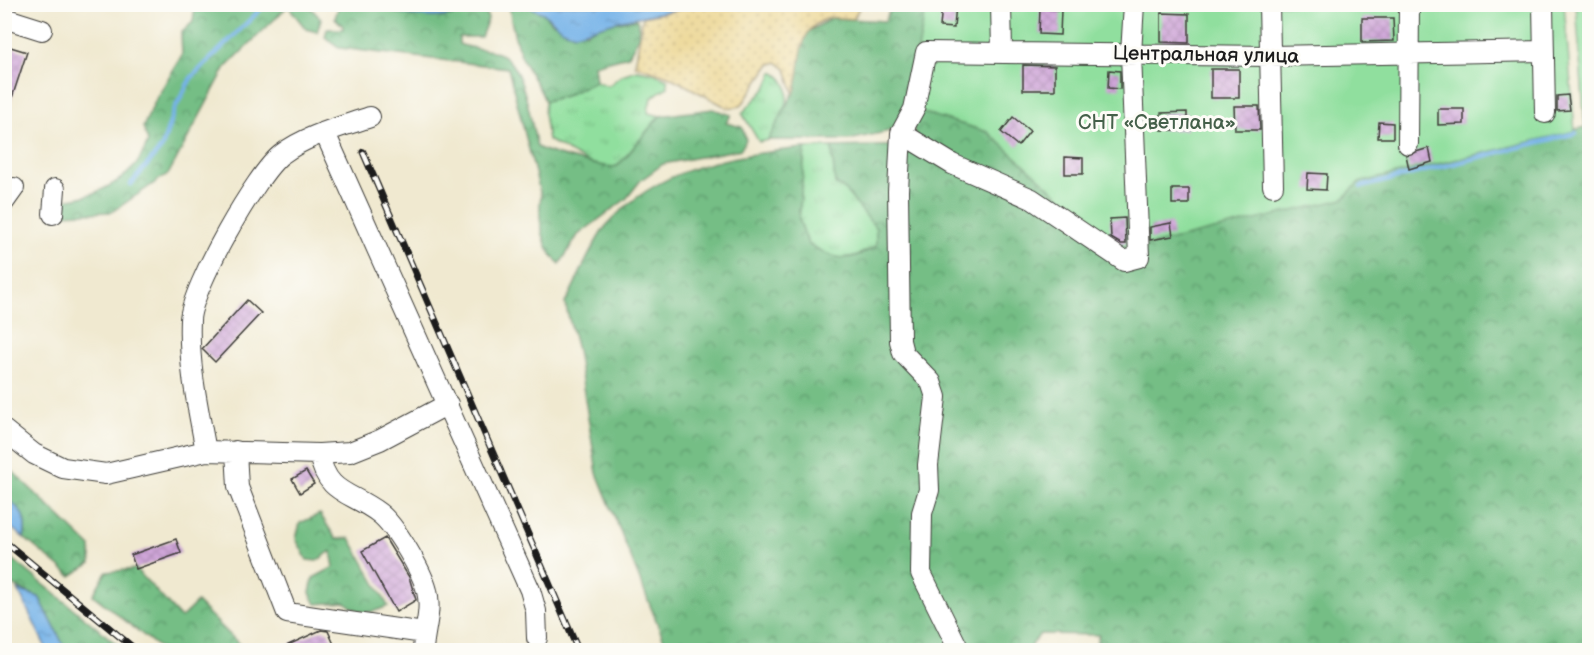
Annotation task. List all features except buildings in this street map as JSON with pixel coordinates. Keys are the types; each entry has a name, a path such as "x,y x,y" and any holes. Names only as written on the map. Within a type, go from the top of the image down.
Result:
{"street":[{"path":"1001,4 1002,52"},
{"path":"901,133 952,164 1032,199 1124,261 1139,257 1131,54 1134,4"},
{"path":"1269,4 1273,186"},
{"path":"1408,144 1409,4"},
{"path":"1543,4 1545,113"},
{"path":"4,18 42,30"},
{"name":"Центральная улица","path":"901,133 914,109 926,52 1270,56 1543,51"},
{"path":"206,451 191,360 190,317 202,280 263,172 282,154 325,133 370,117"},
{"path":"325,133 530,590 536,611 537,638"},
{"path":"901,133 900,341 903,353 931,382 936,398 928,465 929,490 922,513 921,573 959,651"},
{"path":"53,214 55,189"},
{"path":"4,430 34,454 63,468 106,474 206,451 319,454 350,452 380,440 448,404"},
{"path":"236,451 238,487 287,613 423,642 430,611 427,589 396,530 380,514 335,487 323,474 319,454"}],"green space":[{"name":"СНТ «Светлана»","path":"1564,4 1575,131 1358,183 1343,199 1138,248 1107,248 1091,224 988,132 908,108 926,5"},
{"path":"195,5 308,5 321,19 317,32 306,29 288,6 226,67 169,173 112,212 59,214 67,199 85,196 103,189 120,179 138,162 148,142 143,127 157,97 182,55 181,33 193,22"},
{"path":"339,5 381,5 395,13 451,16 470,6 484,5 488,19 481,37 459,37 459,44 495,52 508,60 521,81 537,147 553,153 591,163 617,166 660,116 713,109 731,115 726,123 742,127 746,140 741,149 663,164 641,180 626,199 578,235 560,264 545,242 540,214 541,196 508,68 340,48 325,37 327,29 343,29 335,18"},
{"path":"509,5 526,5 543,13 551,22 586,33 600,25 636,19 639,23 638,38 628,56 594,65 596,81 565,96 545,101 519,49"},
{"path":"892,5 926,5 908,108 988,132 1091,224 1108,248 1343,199 1358,183 1589,126 1589,650 1094,650 1099,635 1040,634 1028,650 668,650 597,473 577,350 565,303 601,233 626,206 649,189 672,177 697,167 750,155 805,148 799,219 808,244 826,254 842,258 857,256 876,246 876,228 844,189 835,184 832,147 920,145 912,126 849,140 768,140 796,88 802,40 808,32 832,18 885,21"},
{"path":"1576,5 1589,5 1590,126 1585,127"},
{"path":"637,70 667,79 668,87 656,94 650,103 648,113 660,116 617,166 609,168 591,163 548,140 544,114 545,101 565,96 596,81 608,86 622,75"},
{"path":"773,72 782,78 788,95 778,123 768,140 759,142 742,113 766,88"},
{"path":"832,147 835,184 844,189 877,228 876,246 857,256 842,258 826,254 808,244 799,219 805,148"},
{"path":"4,463 91,547 91,563 71,576 24,538 25,524 22,514 5,496"},
{"path":"320,514 336,539 350,538 388,606 376,611 361,612 345,602 316,604 310,593 313,578 334,567 331,551 317,561 307,560 296,539 300,523"},
{"path":"4,552 124,650 66,650 39,597 5,582"},
{"path":"136,569 181,618 197,602 245,650 162,650 93,595 106,572"}],"sand":[{"path":"701,5 860,5 854,19 830,18 818,23 810,30 802,49 794,94 786,69 777,62 769,65 741,106 728,108 668,76 635,65 643,17"}],"water":[{"path":"381,5 480,5 447,16 427,17 396,12"},
{"path":"523,5 701,5 622,20 575,34 563,30 543,13"},
{"path":"4,496 15,505 24,518 24,538 5,523"},
{"path":"18,590 39,597 66,650 47,650"}],"waterway":[{"path":"131,184 162,147 174,110 191,78 266,4"},
{"path":"1361,187 1576,133"}],"railway":[{"path":"363,152 578,650"},
{"path":"4,541 136,650"}]}
